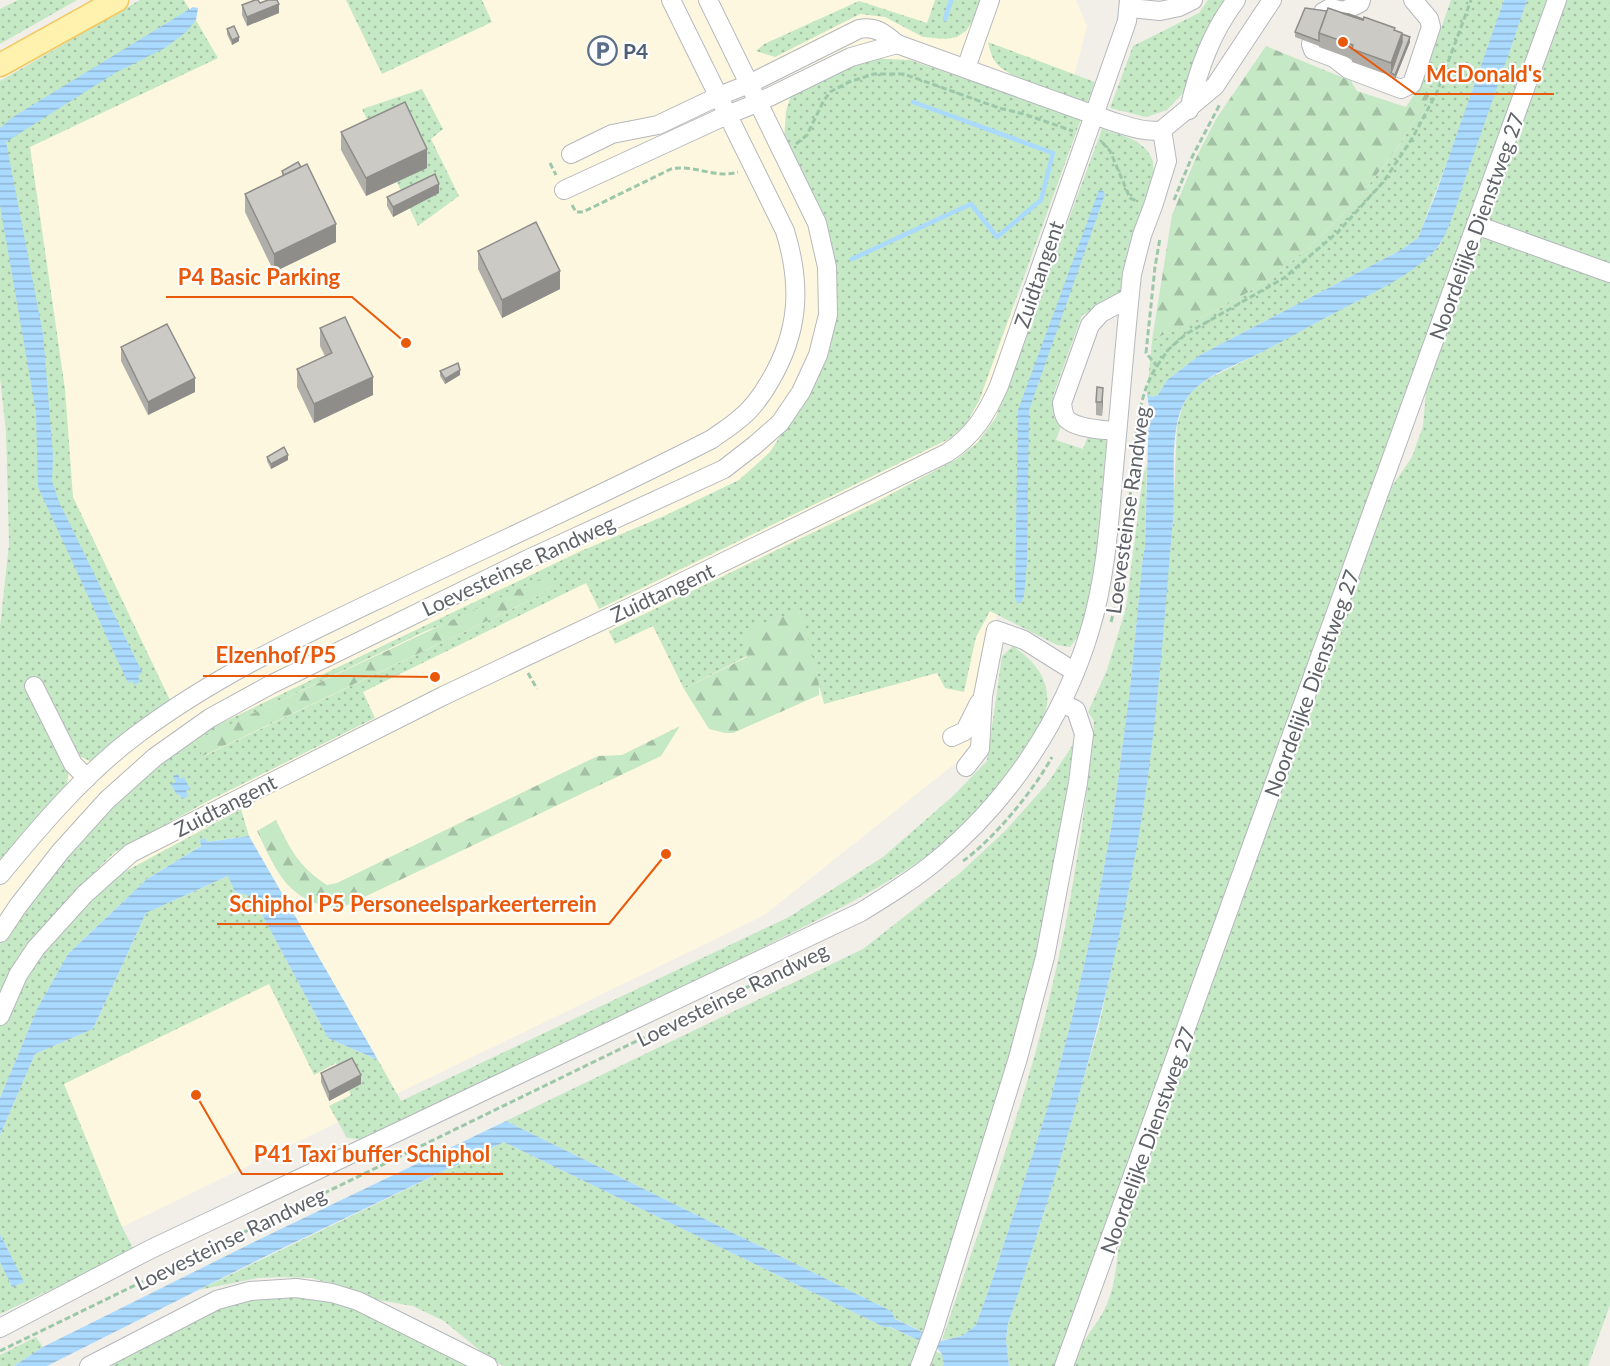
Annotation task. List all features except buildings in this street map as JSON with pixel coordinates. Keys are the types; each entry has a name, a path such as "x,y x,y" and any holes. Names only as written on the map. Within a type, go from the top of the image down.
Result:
{"main road":[{"path":"0,65 117,0"}],"street":[{"name":"Loevesteinse Randweg","path":"0,875 38,829 87,778 138,734 196,693 314,630 711,439 740,419 764,391 781,362 792,332 797,296 791,250 785,231 671,0"},
{"name":"Loevesteinse Randweg","path":"0,933 60,852 107,800 155,757 210,718 270,685 526,560 724,469 780,423 801,393 818,356 828,315 827,267 817,223 708,0"},
{"path":"966,68 990,0"},
{"name":"Zuidtangent","path":"0,1016 18,975 36,948 85,894 131,853 443,696 927,463 965,441 988,410 999,386 1130,4 1160,11 1179,7 1193,0"},
{"path":"1189,110 1196,76 1205,53 1236,0"},
{"path":"571,154 612,134 658,125 867,27 880,30 897,44 1131,128 1154,132 1162,130 1189,110 1215,86 1272,0"},
{"path":"1361,0 1360,3 1344,11 1330,8 1323,12 1311,44 1314,50 1334,58 1348,69 1401,89 1412,84 1431,27 1429,19 1413,0"},
{"name":"Noordelijke Dienstweg 27","path":"1064,1366 1557,0"},
{"path":"564,190 726,115 758,103 851,57 897,44"},
{"name":"Loevesteinse Randweg","path":"0,1328 149,1250 861,912 936,862 969,832 1018,776 1036,749 1062,703 1090,631 1098,600 1107,545 1132,274 1142,235 1167,161 1162,130"},
{"path":"1476,225 1610,273"},
{"path":"1117,431 1097,430 1069,421 1063,414 1062,403 1090,325 1101,313 1129,298"},
{"path":"966,766 980,749 983,696 996,630 1024,640 1075,672"},
{"path":"34,686 73,764 87,778"},
{"path":"196,693 210,718"},
{"path":"952,737 965,731 983,696"},
{"path":"926,1349 1018,1058 1045,957 1078,783 1084,734 1076,710 1062,703"},
{"path":"89,1366 217,1300 250,1290 296,1288 332,1293 358,1301 488,1366"}],"path":[{"name":"Loevesteinse Randweg","path":"1129,507 1144,388 1157,366 1168,350 1186,334 1284,278 1338,232 1384,181 1413,137 1437,92 1471,0"},
{"path":"1173,202 1191,159 1222,100"},
{"path":"1157,366 1146,352 1160,236"},
{"name":"Loevesteinse Randweg","path":"1109,628 1120,589 1122,565"},
{"path":"528,673 537,689"},
{"path":"955,867 973,854 1015,809 1053,754"},
{"name":"Loevesteinse Randweg","path":"0,1351 810,956"}],"shaded area":[{"path":"180,0 1076,0 1087,26 1010,324 991,735 763,916 87,1244 0,1053 0,627 9,544 6,432 0,378 0,93"}],"green space":[{"path":"18,0 77,0 0,44 0,9"},
{"path":"140,0 184,0 218,58 30,147 65,389 73,497 170,700 109,745 92,762 71,752 67,785 0,862 0,627 9,544 6,432 0,378 0,81"},
{"path":"346,0 482,0 492,22 382,74"},
{"path":"935,0 982,0 966,31 957,37 946,39 923,37 885,17 860,14 775,57 756,51 764,44 859,1 927,23"},
{"path":"1208,0 1229,0 1215,19 1193,62 1185,91 1167,110 1146,117 1110,108 1133,46 1199,13"},
{"path":"1451,0 1504,0 1418,238 1401,250 1200,355 1167,380 1158,395 1152,397 1147,394 1152,340 1232,301 1277,273 1324,234 1385,165 1433,88 1421,85"},
{"path":"1527,0 1549,0 1055,1366 1009,1366 1006,1340 1008,1324 1045,1210 1099,1026 1129,886 1146,789 1173,520 1177,425 1183,405 1191,392 1206,380 1390,283 1428,257 1440,245"},
{"path":"1561,0 1610,0 1610,270 1490,227 1484,217"},
{"path":"988,42 1095,82 1088,102 1007,72 995,61"},
{"path":"1266,46 1351,81 1357,91 1406,107 1421,85 1433,89 1384,166 1345,212 1301,254 1247,293 1152,340 1172,215 1194,162 1216,119"},
{"path":"864,58 910,60 1081,119 979,401 966,424 949,439 599,609 586,583 363,692 375,718 212,799 115,852 69,897 22,952 0,992 0,944 17,913 93,823 192,737 581,551 664,516 739,480 770,452 795,413 835,291 784,139 786,111 791,96","holes":["551,586 535,598 204,756 194,742 428,630"]},
{"path":"422,89 443,129 431,139 459,196 418,226 362,109"},
{"path":"1102,129 1137,142 1148,152 1153,168 1149,193 1126,257 1121,294 1109,305 1082,315 1053,396 1054,417 1061,426 1056,440 1083,449 1088,436 1107,436 1093,587 1079,635 1070,647 1057,645 990,611 976,637 964,692 945,688 937,673 824,704 800,611 747,656 684,689 653,626 615,644 609,631 874,503 957,459 977,443 996,417"},
{"path":"1489,235 1610,278 1610,1305 1588,1366 1070,1366 1098,1321 1111,1294 1121,1227 1380,504 1412,457 1423,426 1428,370 1476,237"},
{"path":"1147,464 1145,547 1113,818 1095,917 1071,1022 1051,1097 976,1325 962,1336 942,1340 1017,1115 1051,993 1084,812 1094,721 1088,712 1107,670 1126,608 1143,476"},
{"path":"557,571 551,586 535,598 203,756 194,741"},
{"path":"801,611 819,684 819,695 733,733 709,729 684,689 747,657 743,630"},
{"path":"1013,646 1027,657 1043,678 1047,695 1044,715 1019,756 988,799 952,837 938,848 866,894 816,920 602,1028 370,1140 347,1138 329,1106 351,1095 336,1063 314,1075 269,984 64,1084 122,1227 134,1250 0,1314 0,1262 12,1287 23,1282 0,1234 0,1135 35,1054 93,1029 146,913 228,876 252,896 328,1038 378,1060 401,1101 789,917 883,857 953,796 987,761 1002,656"},
{"path":"680,726 661,756 339,909 307,900 286,883 271,860 257,831 276,820 291,849 302,864 327,885 337,883 598,756 622,755"},
{"path":"1074,743 1063,818 1029,991 925,1333 894,1318 891,1311 506,1121 863,949 960,873 1006,830 1047,784"},
{"path":"241,809 249,836 207,842 147,879 68,954 38,1007 0,1098 0,1023 26,969 86,902 126,871"},
{"path":"504,1142 884,1327 921,1341 913,1366 504,1366 489,1358 444,1321 413,1306 361,1297 312,1278 257,1278 199,1290"},
{"path":"280,1294 317,1296 354,1307 472,1366 103,1366 236,1301"},
{"path":"36,1337 43,1347 14,1366 0,1366 0,1355"},
{"path":"932,1350 942,1354 944,1366 928,1366"}],"water":[{"path":"1504,0 1527,0 1453,215 1437,248 1418,266 1395,281 1217,373 1196,388 1182,407 1174,447 1174,506 1151,756 1135,858 1089,1060 1008,1324 1006,1340 1009,1366 944,1366 942,1354 938,1349 890,1327 884,1327 504,1142 266,1256 47,1366 14,1366 43,1347 258,1240 506,1121 891,1311 895,1319 941,1341 962,1336 976,1325 1051,1097 1095,917 1113,818 1145,547 1149,407 1147,394 1152,397 1158,395 1167,380 1200,355 1401,250 1418,238"},
{"path":"193,7 198,8 196,20 186,32 165,48 115,73 6,142 43,334 53,456 52,481 59,502 142,672 138,676 140,682 134,685 132,680 128,683 38,487 36,412 0,205 0,128 13,117"},
{"path":"1099,190 1105,194 1029,410 1027,563 1024,596 1021,603 1017,603 1015,597 1018,410"},
{"path":"178,774 180,779 184,777 190,789 186,791 188,796 182,799 171,784 176,782 173,776"},
{"path":"249,836 378,1060 328,1038 252,896 235,892 228,876 146,913 93,1029 35,1054 0,1135 0,1098 38,1007 68,954 147,879 201,846 200,840 205,838 207,842"},
{"path":"0,1234 24,1282 12,1287 0,1262"}],"waterway":[{"path":"945,19 951,0"},
{"path":"852,259 971,204 997,237 1041,200 1053,153 913,102"}],"place":[{"name":"McDonald's","path":"1343,42"},
{"name":"P4","path":"602,50"},
{"name":"P4 Basic Parking","path":"406,343"},
{"name":"Elzenhof/P5","path":"435,677"},
{"name":"Schiphol P5 Personeelsparkeerterrein","path":"666,854"},
{"name":"P41 Taxi buffer Schiphol","path":"196,1095"}]}
